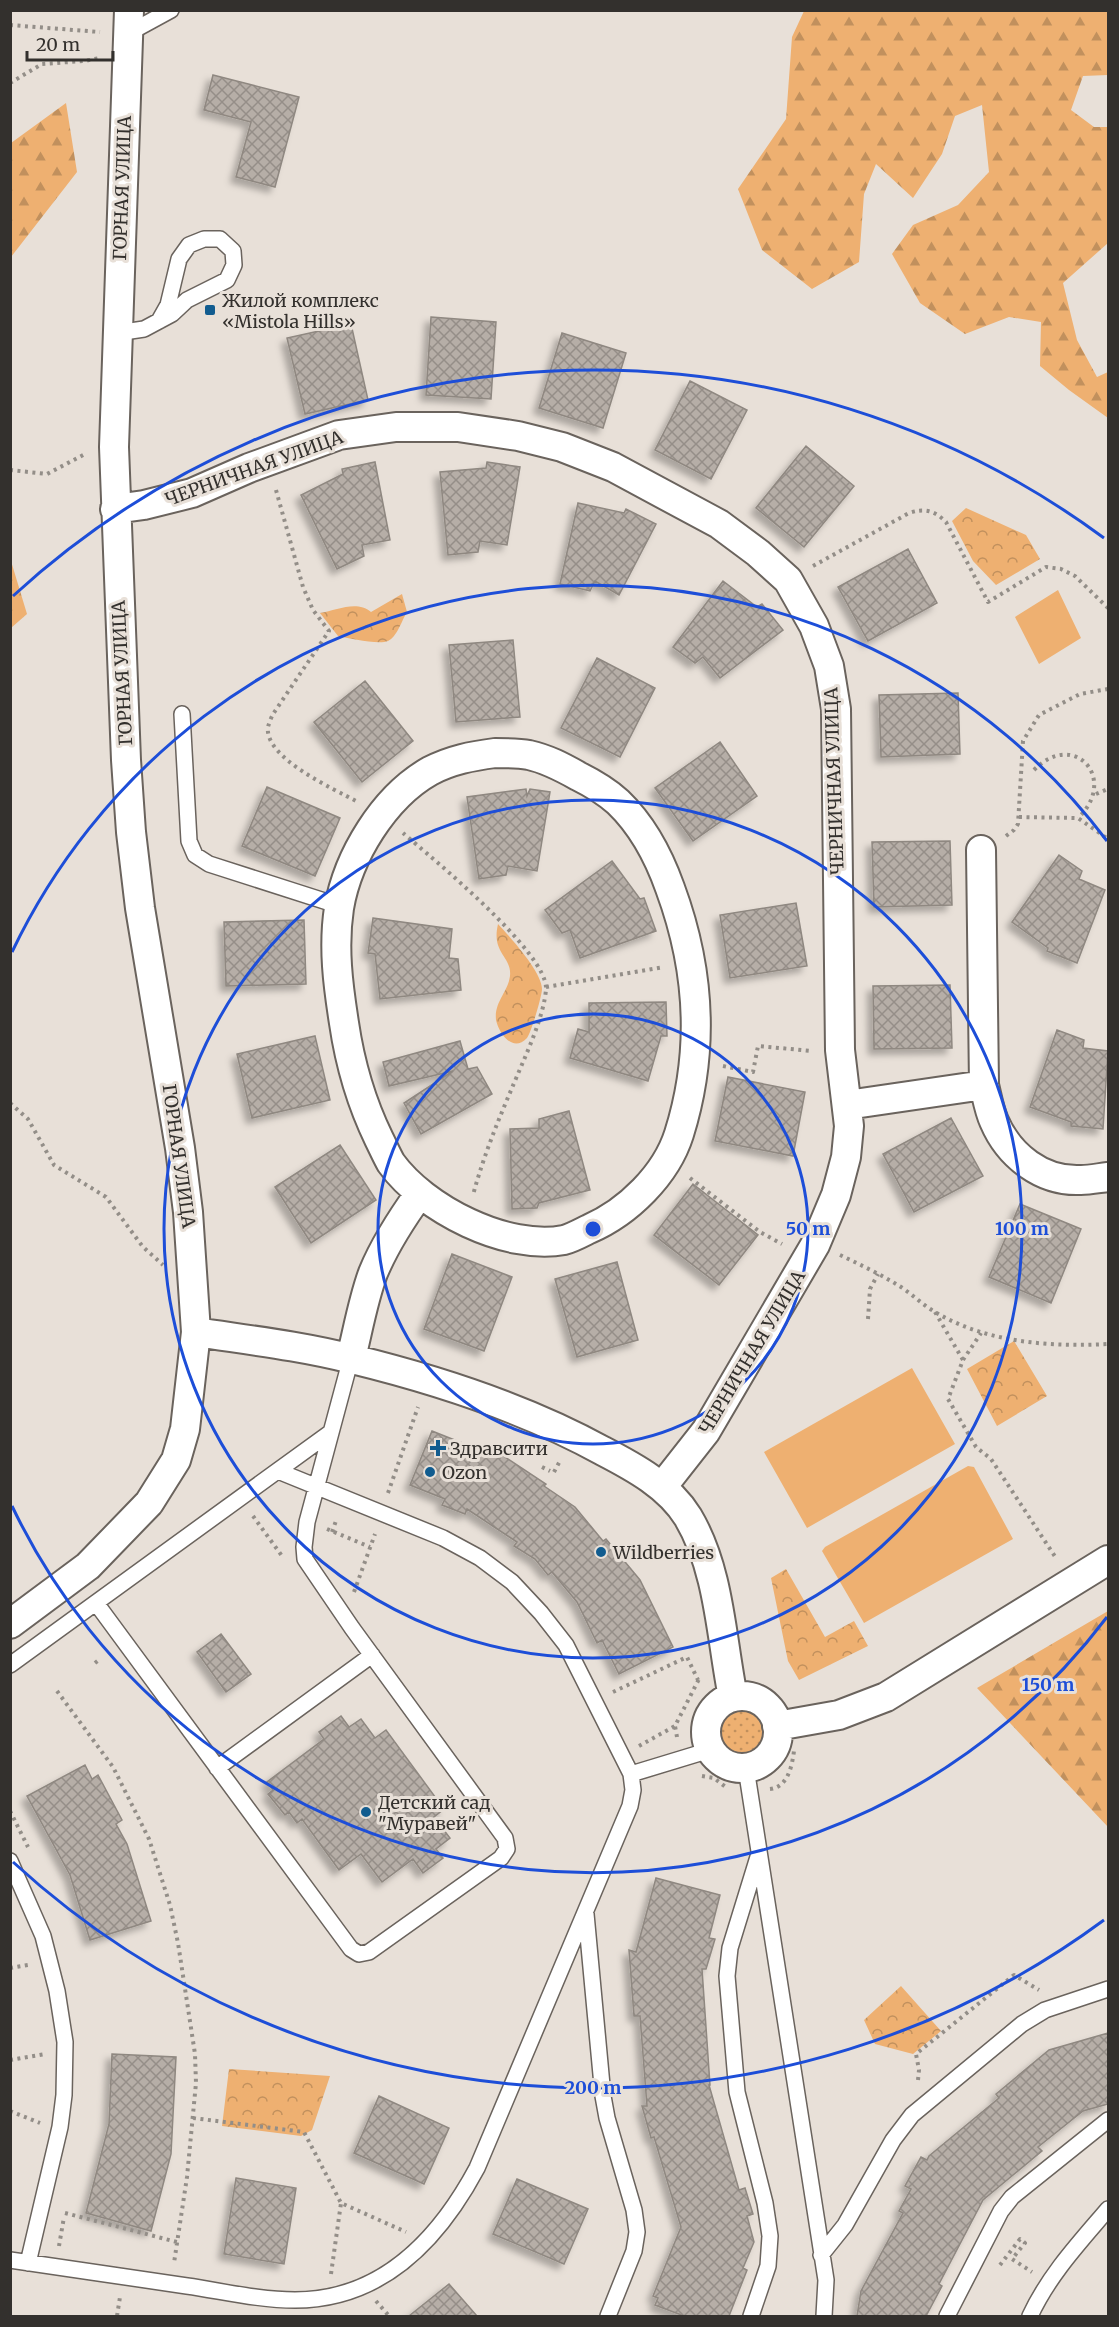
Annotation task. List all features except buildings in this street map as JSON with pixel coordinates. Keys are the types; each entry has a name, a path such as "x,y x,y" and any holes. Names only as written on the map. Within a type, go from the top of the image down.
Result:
{"street":[{"name":"ГОРНАЯ УЛИЦА","path":"10,1624 88,1566 149,1503 176,1460 185,1429 195,1332 193,1271 180,1148 140,908 131,832 114,447 126,26"},
{"name":"ЧЕРНИЧНАЯ УЛИЦА","path":"115,509 144,505 192,493 249,468 339,435 396,427 458,427 518,436 562,447 613,467 719,524 758,553 788,580 814,626 829,666 836,709 840,1050 849,1126 846,1156 836,1196 814,1245 706,1431 662,1487"},
{"path":"495,753 527,755 555,763 587,780 617,802 642,831 663,867 679,912 692,962 696,1006 695,1050 690,1094 678,1138 657,1175 630,1206 600,1225 565,1240 526,1241 485,1230 457,1217 420,1193 392,1164 358,1090 346,1038 338,979 337,941 340,906 351,868 366,839 404,789 430,771 462,757 495,753"},
{"path":"989,844 984,1085 993,1120 1005,1143 1025,1164 1050,1176 1079,1180 1108,1177"},
{"path":"847,1105 984,1085"},
{"path":"351,1358 374,1272 387,1242 420,1193"},
{"path":"195,1332 291,1346 351,1358 476,1394 574,1435 634,1467 662,1487 687,1516 704,1551 716,1594 734,1697"},
{"path":"787,1725 766,1705 756,1699 745,1696 734,1697 723,1701 709,1716 706,1738 710,1750 724,1764 746,1768 758,1764 767,1758 787,1725 839,1714 886,1696 1108,1560"}],"lane":[{"path":"126,26 171,10"},
{"path":"117,333 144,329 172,315 187,300 227,280 234,265 233,251 220,239 204,239 189,245 179,259 168,305 159,321"},
{"path":"182,714 189,841 195,855 209,864 340,906"},
{"path":"96,1603 351,1949 359,1954 369,1952 501,1858 507,1849 505,1838 305,1559 303,1547 307,1522 351,1358"},
{"path":"10,1665 331,1432"},
{"path":"10,2260 287,2300 324,2297 364,2286 393,2270 422,2246 447,2218 477,2168 630,1806 633,1790 631,1774 566,1645 541,1613 512,1582 480,1558 443,1538 278,1471"},
{"path":"218,1768 372,1655"},
{"path":"631,1774 710,1750"},
{"path":"746,1768 826,2280 824,2316"},
{"path":"751,2316 768,2266 770,2236 765,2203 737,2092 727,1976 730,1948 759,1852"},
{"path":"10,1862 43,1936 57,1991 65,2042 64,2095 60,2127 28,2263"},
{"path":"586,1911 603,2096 607,2118 634,2210 637,2232 634,2251 608,2316"},
{"path":"821,2255 845,2225 893,2139 912,2115 1022,2024 1045,2010 1108,1989"},
{"path":"947,2316 1001,2211 1012,2197 1101,2123 1108,2120"},
{"path":"1030,2316 1057,2268 1108,2209"}],"path":[{"path":"10,25 126,26 114,55 84,61 42,63 10,83"},
{"path":"10,470 47,474 93,451"},
{"path":"276,490 303,587 313,610 329,631 273,714 268,729 272,743 287,760 357,802"},
{"path":"813,566 909,513 929,510 938,514 946,522 988,602 1046,567 1061,569 1075,576 1108,608"},
{"path":"989,844 1007,836 1018,824 1023,741 1039,716 1080,694 1108,689"},
{"path":"1034,770 1045,759 1059,754 1075,756 1088,765 1095,778 1096,794 1090,807 1078,818"},
{"path":"1096,794 1108,789"},
{"path":"1019,817 1078,818 1108,839"},
{"path":"403,833 498,917 522,945 546,987 535,1032 486,1151 473,1196"},
{"path":"546,987 665,966"},
{"path":"723,1066 753,1072 758,1046 813,1051"},
{"path":"10,1103 27,1119 54,1165 106,1197 143,1247 171,1269"},
{"path":"690,1178 760,1232 784,1245"},
{"path":"840,1255 878,1274 935,1312 981,1333 1071,1346 1108,1344"},
{"path":"868,1319 870,1289 878,1274"},
{"path":"935,1312 963,1360"},
{"path":"981,1333 963,1360 948,1399 976,1448 991,1459 1056,1559"},
{"path":"387,1497 420,1399"},
{"path":"542,1467 553,1470"},
{"path":"332,1532 338,1516"},
{"path":"324,1528 370,1547"},
{"path":"354,1592 376,1531"},
{"path":"612,1693 687,1657 698,1680"},
{"path":"95,1663 100,1659"},
{"path":"682,1746 675,1726 698,1680 706,1675"},
{"path":"57,1691 113,1767 149,1839 170,1905 178,1943 195,2054 196,2084 174,2263"},
{"path":"763,1790 776,1789 784,1783 789,1773 795,1747 787,1725"},
{"path":"691,1777 714,1778 724,1784 731,1793"},
{"path":"10,1968 33,1964"},
{"path":"912,2115 911,2099 918,2085 919,2070 916,2054 1014,1975 1046,1995 1057,2006"},
{"path":"10,2060 48,2053"},
{"path":"10,2111 45,2124"},
{"path":"193,2118 304,2132 341,2203 331,2276"},
{"path":"341,2203 409,2234"},
{"path":"61,2232 65,2215 177,2242"},
{"path":"997,2271 1020,2239 1025,2243 1012,2259 1029,2270"},
{"path":"117,2316 120,2297"},
{"path":"376,2301 389,2316"}],"green space":[{"path":"804,11 1108,11 1108,75 1083,76 1071,110 1094,127 1108,127 1108,243 1063,283 1077,340 1097,377 1108,372 1108,418 1040,366 1041,322 1009,317 965,334 920,303 892,254 913,225 958,205 989,172 982,105 955,116 942,154 913,198 876,164 864,194 859,262 812,289 762,250 738,189 786,119 792,37"},
{"path":"66,103 77,172 11,257 11,143"},
{"path":"966,508 1026,535 1040,559 996,585 973,561 952,521"},
{"path":"11,561 27,614 10,628"},
{"path":"1058,590 1081,638 1039,664 1015,617"},
{"path":"402,594 407,612 397,632 388,641 371,642 338,636 320,613 353,606 365,608 371,612"},
{"path":"498,924 531,964 541,982 542,989 529,1035 522,1042 517,1043 512,1043 503,1036 496,1020 497,1008 510,976 510,969 497,942"},
{"path":"1014,1341 1047,1396 997,1426 967,1369"},
{"path":"912,1368 955,1444 807,1528 764,1452"},
{"path":"968,1466 974,1467 1013,1539 864,1623 822,1551 825,1547"},
{"path":"786,1569 825,1637 854,1621 868,1646 799,1680 788,1661 771,1578"},
{"path":"1108,1611 1108,1827 977,1688"},
{"path":"742,1711 757,1717 763,1732 757,1747 742,1753 727,1747 721,1732 727,1717"},
{"path":"901,1986 941,2031 913,2054 875,2044 864,2020"},
{"path":"229,2069 330,2076 312,2130 301,2136 222,2126"}],"place":[{"name":"Жилой комплекс «Mistola Hills»","path":"210,310"},
{"name":"Здравсити","path":"438,1448"},
{"name":"Ozon","path":"430,1472"},
{"name":"Wildberries","path":"601,1552"},
{"name":"Детский сад \"Муравей\"","path":"366,1812"}]}
